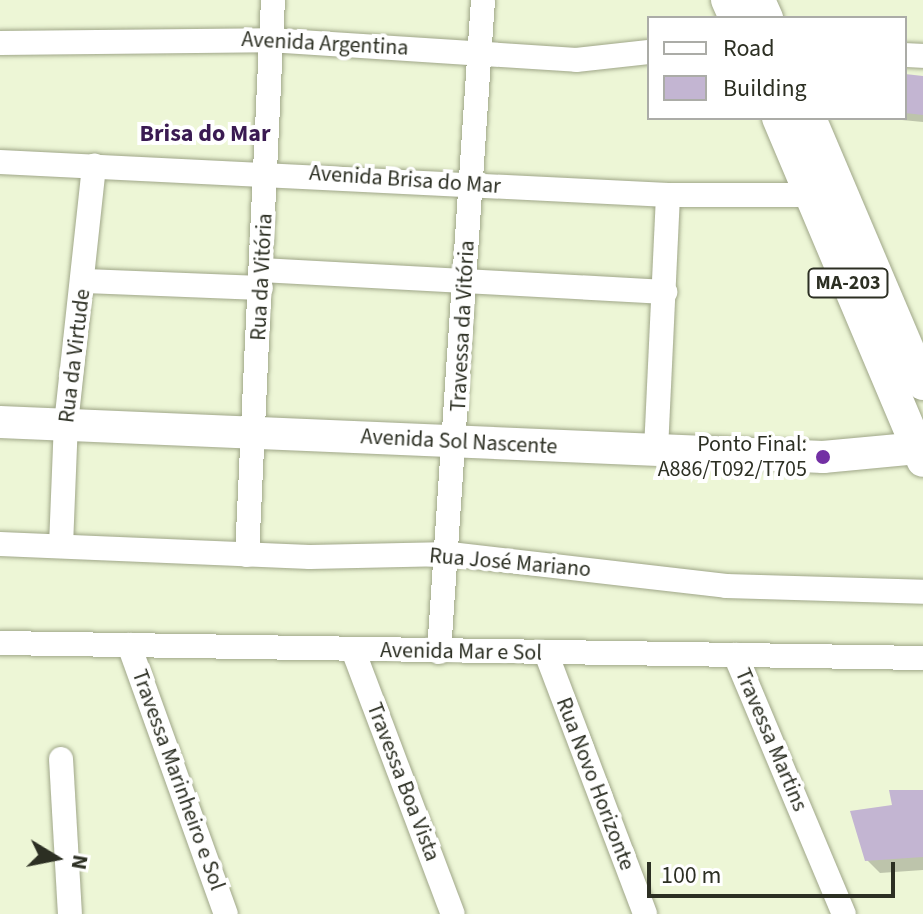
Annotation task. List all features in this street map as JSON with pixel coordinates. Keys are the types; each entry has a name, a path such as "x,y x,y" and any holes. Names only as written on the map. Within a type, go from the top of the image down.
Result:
{"main road":[{"name":"MA-203","path":"779,120 920,454"},
{"name":"MA-203","path":"811,120 923,384"},
{"name":"Avenida Sol Nascente","path":"0,422 823,457 920,454"}],"street":[{"name":"Rua da Vitória","path":"247,555 273,0"},
{"name":"Travessa da Vitória","path":"439,652 450,554 483,0"},
{"name":"Avenida Argentina","path":"0,43 269,40 576,60 647,52"},
{"name":"Avenida Brisa do Mar","path":"0,162 267,171 668,195 810,195"},
{"name":"Rua da Virtude","path":"61,546 66,424 85,281 94,166"},
{"path":"656,450 668,195"},
{"path":"85,281 261,279 465,282 665,292"},
{"name":"Rua José Mariano","path":"0,544 247,555 450,554 726,586 923,592"},
{"name":"Avenida Mar e Sol","path":"0,643 923,658"},
{"name":"Travessa Marinheiro e Sol","path":"129,645 226,914"},
{"name":"Travessa Boa Vista","path":"353,650 453,914"},
{"name":"Rua Novo Horizonte","path":"546,653 645,914"},
{"name":"Travessa Martins","path":"735,655 844,914"},
{"path":"61,759 70,914"}],"building":[{"path":"907,74 923,76 923,115 907,113"},
{"path":"889,790 923,790 923,857 865,861 850,811 892,805"}],"place":[{"name":"Ponto Final: A886/T092/T705","path":"823,457"}],"district":[{"name":"Brisa do Mar","path":"205,134"}]}
